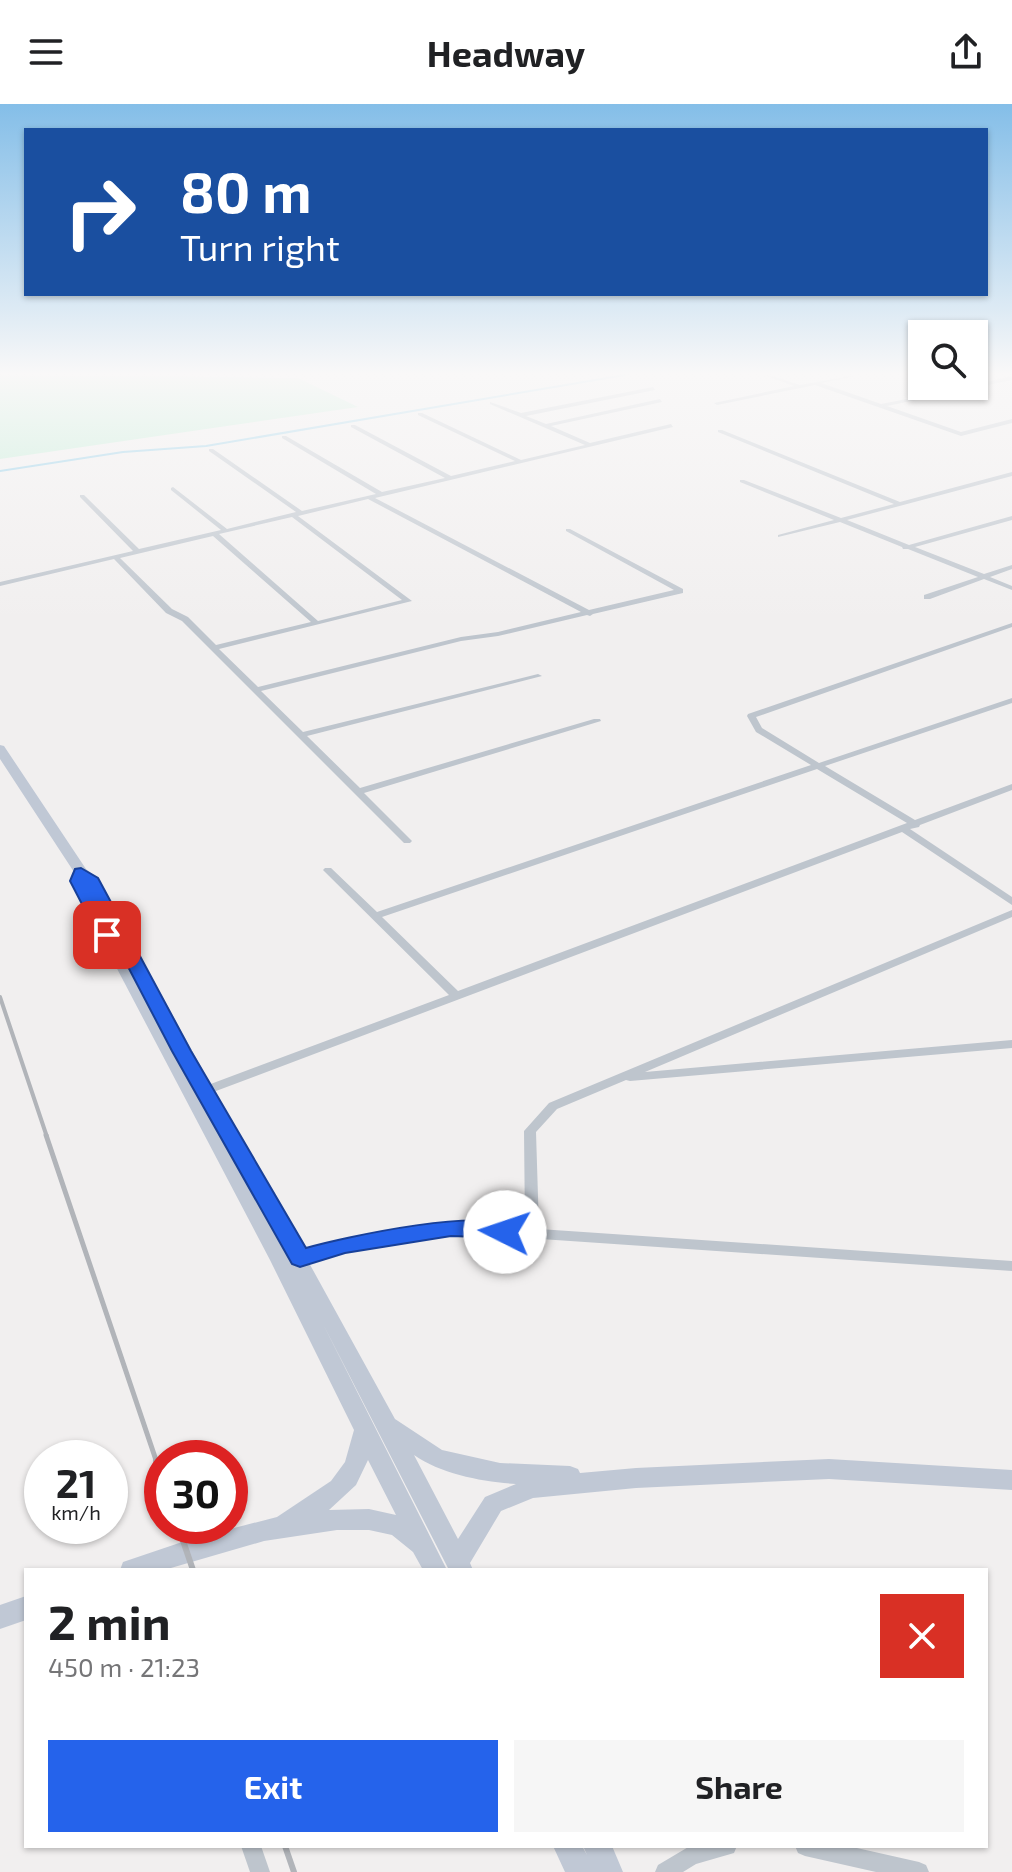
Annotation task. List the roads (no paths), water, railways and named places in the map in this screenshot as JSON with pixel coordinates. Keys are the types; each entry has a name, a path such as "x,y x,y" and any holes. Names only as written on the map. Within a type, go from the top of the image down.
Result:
{"main road":[{"path":"0,749 81,872 90,878 204,1091 300,1258 377,1427 422,1544"},
{"path":"81,872 78,881 280,1260 377,1427 451,1567"},
{"path":"377,1427 436,1458 500,1473 636,1478"},
{"path":"277,1528 338,1494 377,1427"},
{"path":"451,1567 493,1504 531,1488 636,1478 829,1469 1012,1480"},
{"path":"148,1567 277,1528 348,1518 396,1526 451,1567"},
{"path":"0,1617 24,1609"},
{"path":"568,1848 580,1872"},
{"path":"598,1848 609,1872"}],"street":[{"path":"214,648 408,601 221,458"},
{"path":"319,458 381,494"},
{"path":"412,458 450,478"},
{"path":"512,458 519,461"},
{"path":"0,584 534,458"},
{"path":"785,458 899,504"},
{"path":"780,536 1012,474"},
{"path":"742,481 1012,588"},
{"path":"173,489 226,531"},
{"path":"82,496 138,552"},
{"path":"369,497 590,614"},
{"path":"905,548 1012,518"},
{"path":"255,690 461,639 590,614 680,591 568,530"},
{"path":"215,534 316,623"},
{"path":"116,557 169,611 185,619 407,841"},
{"path":"927,597 1012,567"},
{"path":"916,825 759,730 751,716 1012,625"},
{"path":"300,735 538,676"},
{"path":"376,916 1012,700"},
{"path":"357,792 597,721"},
{"path":"204,1091 1012,787"},
{"path":"904,829 1012,902"},
{"path":"328,870 457,996"},
{"path":"532,1234 530,1131 553,1106 1012,913"},
{"path":"618,1078 1012,1044"},
{"path":"300,1258 345,1244 451,1228 1012,1266"},
{"path":"252,1848 260,1872"},
{"path":"665,1872 692,1855 719,1848"},
{"path":"814,1848 919,1872"}],"waterway":[{"path":"0,471 87,458"}],"railway":[{"path":"0,997 47,1137"},
{"path":"46,1135 149,1440"},
{"path":"184,1544 192,1568"},
{"path":"286,1848 294,1872"}]}
